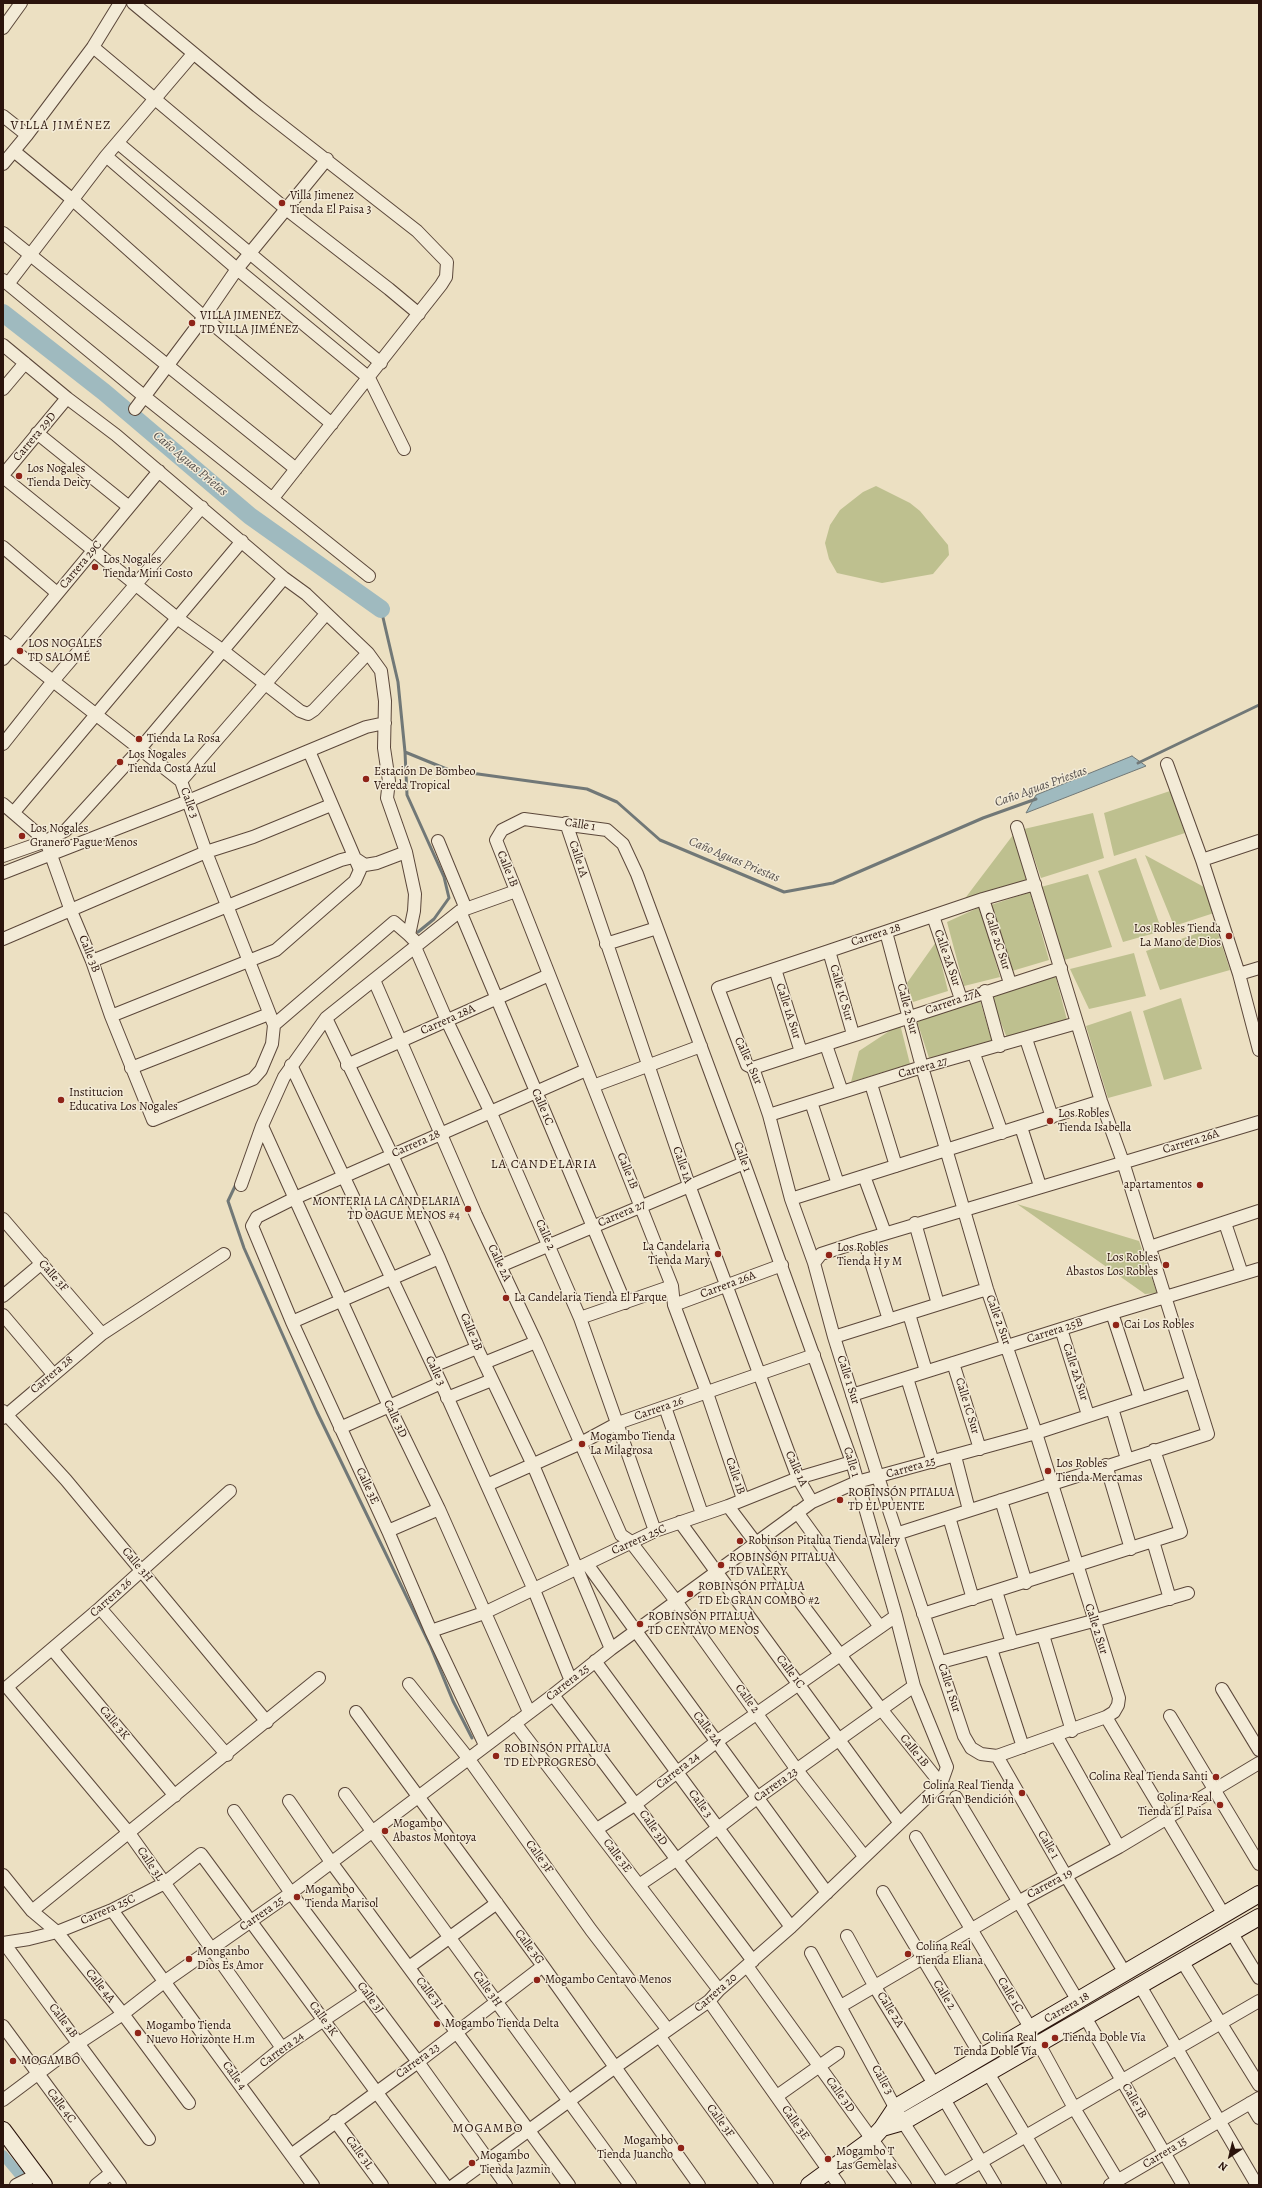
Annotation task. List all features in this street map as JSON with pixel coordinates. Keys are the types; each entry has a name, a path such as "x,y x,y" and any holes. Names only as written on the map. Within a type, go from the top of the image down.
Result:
{"street":[{"path":"3,28 21,3"},
{"path":"3,164 15,152 93,47 120,3"},
{"path":"133,3 257,106 327,159 417,231 445,257 447,262 446,277 419,314 273,498"},
{"path":"93,47 286,209 389,288 419,314"},
{"path":"193,54 106,156 31,255 6,282 145,397 369,576"},
{"path":"3,116 28,135"},
{"path":"118,143 250,255 381,363"},
{"path":"15,152 73,200 204,317 332,424"},
{"path":"106,156 237,269 369,378 404,449"},
{"path":"135,408 169,365 237,269 327,159"},
{"path":"3,233 169,365 296,469"},
{"path":"3,345 67,398 116,435 284,578 306,594 368,653 381,671 385,702 384,748 389,781 387,798 406,852 415,894 414,911 409,935 394,922 274,1025"},
{"path":"3,388 25,363"},
{"name":"Carrera 29D","path":"3,476 67,398"},
{"path":"37,433 129,508"},
{"name":"Carrera 29C","path":"3,659 7,646 57,593 159,471"},
{"path":"3,476 177,618 267,684 300,711 308,714 314,710 368,653"},
{"path":"3,744 53,681 202,507"},
{"path":"14,812 94,714 242,541"},
{"path":"3,547 57,593"},
{"path":"3,856 46,840 66,830 139,750 284,578"},
{"path":"181,781 267,684 326,614"},
{"name":"Calle 3","path":"7,646 139,750 181,781 206,852 229,907 268,1014 274,1025"},
{"path":"3,873 188,801 366,727 385,723"},
{"path":"111,1016 276,950 355,881 360,870 353,857 309,751"},
{"path":"1167,764 1202,860 1239,974 1259,1050"},
{"path":"3,804 46,840"},
{"path":"3,939 206,852 253,837 331,805"},
{"name":"Calle 1","path":"498,846 496,840 502,830 524,819 566,823 608,830 623,844 657,928 701,1046 782,1265 852,1462 867,1480 896,1616"},
{"name":"Calle 1A","path":"566,823 689,1185 798,1478 812,1502"},
{"path":"896,1534 1154,1450 1208,1434 1123,1162 1101,1101 1017,827"},
{"name":"Calle 3B","path":"46,840 71,911 92,961 111,1016 153,1120 253,1079 261,1070 272,1044 274,1025"},
{"name":"Calle 1C","path":"438,841 497,999 625,1303"},
{"path":"1202,860 1259,841"},
{"name":"Calle 1B","path":"498,846 672,1286 674,1305 707,1393 743,1499"},
{"path":"353,857 365,865 377,863 406,852"},
{"path":"92,961 229,907 334,863 353,857"},
{"name":"Carrera 28","path":"718,988 983,899 1034,884"},
{"path":"241,1185 262,1126 291,1065 326,1018 463,910 516,891"},
{"name":"Calle 2C Sur","path":"983,899 1010,983"},
{"name":"Calle 2A Sur","path":"933,916 961,999"},
{"path":"606,944 657,928"},
{"name":"Calle 2 Sur","path":"886,932 922,1067 987,1289 1008,1346 1036,1433 1093,1622 1118,1698 1118,1705 1114,1712 1106,1717"},
{"name":"Calle 2","path":"409,935 416,942 415,947 447,1021 490,1111 580,1318 655,1531"},
{"name":"Calle 1C Sur","path":"829,951 853,1034"},
{"name":"Carrera 27A","path":"753,1068 985,991 1061,968"},
{"path":"1239,974 1259,968"},
{"name":"Calle 1A Sur","path":"775,969 801,1052"},
{"name":"Carrera 28A","path":"347,1065 549,975"},
{"name":"Calle 2A","path":"374,980 441,1134 536,1342 621,1535 630,1541"},
{"name":"Calle 1 Sur","path":"718,988 747,1065 753,1068 770,1115 791,1199 814,1263 834,1337 852,1395 867,1480 896,1534 941,1662 964,1736 971,1748 982,1754 997,1756"},
{"path":"985,991 1000,1046"},
{"path":"131,1068 268,1014"},
{"name":"Calle 2B","path":"326,1018 347,1065 392,1155 439,1258 484,1363 582,1566 611,1649"},
{"name":"Carrera 27","path":"770,1115 922,1067 974,1054 1077,1023"},
{"path":"1026,1039 1052,1117"},
{"path":"826,1045 842,1092"},
{"path":"593,1086 701,1046"},
{"path":"974,1054 1002,1133"},
{"name":"Calle 3","path":"291,1065 390,1279 448,1398 534,1590 571,1681"},
{"name":"Carrera 28","path":"252,1226 257,1217 295,1198 586,1070"},
{"path":"871,1084 896,1166"},
{"path":"791,1199 947,1151 1101,1101"},
{"path":"810,1102 838,1184"},
{"name":"Carrera 26A","path":"814,1263 821,1254 915,1223 1259,1122"},
{"name":"Calle 3D","path":"262,1126 389,1406 439,1509 484,1614 529,1712"},
{"path":"1021,1127 1040,1186"},
{"name":"Carrera 27","path":"500,1266 549,1244 744,1163"},
{"path":"864,1176 885,1233"},
{"path":"1150,1248 1259,1211"},
{"name":"Calle 3F","path":"3,1219 102,1334"},
{"path":"915,1223 938,1304"},
{"path":"1225,1223 1242,1274"},
{"name":"Calle 3E","path":"252,1226 292,1322 388,1531 431,1631 485,1745"},
{"path":"864,1240 889,1320"},
{"name":"Carrera 28","path":"4,1414 102,1334 224,1254"},
{"path":"292,1322 439,1258"},
{"path":"3,1296 42,1263"},
{"name":"Carrera 26A","path":"674,1305 782,1265"},
{"name":"Carrera 25B","path":"852,1395 1112,1313 1259,1269"},
{"path":"580,1318 672,1286"},
{"path":"834,1337 987,1289"},
{"path":"1112,1313 1140,1399"},
{"path":"908,1314 926,1371"},
{"path":"3,1315 53,1374"},
{"name":"Calle 2A Sur","path":"1061,1329 1088,1415"},
{"path":"484,1363 536,1342"},
{"path":"433,1366 477,1348"},
{"name":"Carrera 26","path":"487,1485 581,1444 618,1423 814,1356"},
{"name":"Calle 1C Sur","path":"953,1363 980,1449"},
{"path":"906,1378 932,1462"},
{"path":"448,1398 492,1380"},
{"name":"Carrera 25","path":"3,2100 79,2043 123,2014 164,1982 291,1893 331,1862 373,1833 634,1631 812,1502 867,1480 1036,1433 1192,1382"},
{"path":"340,1428 441,1384"},
{"path":"665,1407 702,1514"},
{"path":"1112,1408 1127,1459"},
{"name":"Calle 3H","path":"4,1414 66,1480 267,1722"},
{"path":"923,1614 1077,1567 1181,1532 1154,1450"},
{"path":"955,1456 969,1510"},
{"name":"Carrera 25C","path":"431,1631 484,1614 630,1541 702,1514 728,1506 798,1478 852,1462"},
{"path":"1106,1466 1131,1549"},
{"name":"Carrera 26","path":"7,1687 100,1608 230,1491"},
{"path":"1001,1500 1026,1583"},
{"name":"Calle 1B","path":"728,1506 757,1542 881,1709 941,1784"},
{"path":"388,1531 439,1509"},
{"path":"797,1512 880,1627"},
{"path":"949,1517 973,1599"},
{"name":"Calle 1C","path":"680,1522 715,1572 840,1739 899,1822"},
{"name":"Calle 2","path":"630,1541 676,1601 797,1770 864,1856"},
{"path":"1154,1541 1170,1599"},
{"name":"Calle 2A","path":"582,1566 634,1631 827,1894"},
{"path":"996,1591 1012,1643"},
{"path":"941,1662 1093,1622 1188,1593"},
{"path":"100,1608 227,1755"},
{"path":"896,1616 914,1686 946,1767 941,1784"},
{"name":"Carrera 24","path":"597,1829 636,1804 716,1742 896,1616"},
{"path":"1043,1635 1072,1730"},
{"name":"Calle 3K","path":"52,1649 175,1796"},
{"path":"991,1649 1023,1747"},
{"name":"Calle 3","path":"595,1661 791,1927"},
{"path":"32,1911 227,1755 319,1678"},
{"name":"Calle 3F","path":"409,1684 468,1758 591,1930 664,2033 767,2185"},
{"name":"Carrera 23","path":"639,1885 676,1860 757,1798 914,1686"},
{"name":"Calle 3L","path":"7,1687 129,1833 210,1950 282,2048"},
{"path":"1222,1689 1259,1750"},
{"name":"Calle 3D","path":"553,1695 636,1804 750,1963 820,2067 877,2134 905,2185"},
{"name":"Calle 3G","path":"356,1712 544,1966 614,2068 698,2185"},
{"path":"1170,1716 1259,1864"},
{"path":"997,1756 1106,1717 1224,1915"},
{"name":"Calle 3E","path":"515,1723 719,1990"},
{"path":"1056,1735 1119,1846"},
{"name":"Calle 1","path":"997,1756 1066,1876 1125,1973"},
{"name":"Carrera 19","path":"841,2006 1018,1902 1166,1819 1259,1763"},
{"name":"Carrera 20","path":"454,2185 530,2131 569,2100 709,2001 719,1990 827,1894 899,1822 941,1784"},
{"name":"Calle 3H","path":"345,1794 630,2185"},
{"path":"956,1798 1078,2001"},
{"name":"Calle 3I","path":"289,1801 331,1862 569,2185"},
{"name":"Calle 3J","path":"234,1811 291,1893 418,2062 506,2185"},
{"name":"Calle 1C","path":"916,1837 1031,2029"},
{"name":"Carrera 25C","path":"3,1943 58,1932 112,1910 164,1884 180,1868 201,1854"},
{"name":"Calle 3K","path":"201,1854 445,2185"},
{"name":"Calle 4A","path":"3,1875 32,1911 58,1932 123,2014 189,2104"},
{"name":"Calle 2","path":"882,1892 982,2056"},
{"name":"Carrera 18","path":"877,2134 896,2107 1259,1894"},
{"path":"409,1967 497,1903"},
{"name":"Calle 4","path":"112,1910 313,2185"},
{"name":"Carrera 18","path":"809,2185 877,2134 903,2122 944,2099 1140,1984 1259,1917"},
{"path":"1231,1932 1259,1978"},
{"name":"Calle 2A","path":"847,1936 875,1987 934,2084"},
{"name":"Calle 4B","path":"3,1943 79,2043 149,2139"},
{"name":"Calle 3","path":"811,1953 903,2122 943,2185"},
{"path":"1182,1961 1259,2085"},
{"name":"Carrera 23","path":"291,2154 418,2062 544,1966"},
{"path":"1140,1984 1257,2185"},
{"name":"Carrera 24","path":"239,2083 282,2048 366,1992"},
{"name":"Calle 3E","path":"709,2001 839,2185"},
{"path":"943,2185 1259,2001"},
{"name":"Calle 1B","path":"1084,2017 1183,2185"},
{"name":"Calle 4C","path":"3,2026 120,2185"},
{"path":"1003,2044 1011,2060"},
{"path":"1039,2044 1074,2108 1119,2182"},
{"path":"777,2096 838,2053"},
{"path":"988,2073 1055,2185"},
{"path":"944,2099 995,2185"},
{"path":"1254,2100 1259,2118"},
{"name":"Carrera 15","path":"1119,2182 1254,2100"},
{"name":"Calle 3L","path":"335,2121 382,2185"},
{"path":"3,2130 40,2180 16,2185"},
{"path":"96,2185 111,2173"}],"green space":[{"path":"876,486 910,503 920,511 948,545 949,555 933,574 882,583 837,573 829,559 825,543 830,525 840,510 863,492"},
{"path":"1170,791 1185,833 1114,856 1104,813"},
{"path":"1093,813 1104,858 1041,878 1024,829"},
{"path":"1013,835 1027,882 963,901"},
{"path":"1145,855 1204,887 1214,913 1174,926"},
{"path":"1136,858 1162,931 1123,942 1098,871"},
{"path":"1088,874 1112,947 1064,960 1041,887"},
{"path":"1030,892 1049,960 1012,971 991,905"},
{"path":"980,907 1000,977 964,986 947,922"},
{"path":"1216,927 1230,970 1160,990 1146,951"},
{"path":"936,942 948,991 913,1002 907,983"},
{"path":"1134,953 1146,996 1089,1009 1070,969"},
{"path":"1055,974 1067,1020 1007,1038 989,993"},
{"path":"979,997 992,1041 929,1058 915,1015"},
{"path":"1181,998 1202,1069 1164,1080 1143,1011"},
{"path":"1131,1011 1152,1086 1108,1098 1086,1026"},
{"path":"900,1024 910,1064 851,1082 859,1051"},
{"path":"1017,1204 1139,1241 1157,1293 1145,1294"}],"water":[{"path":"1132,756 1146,766 1026,813 1036,795"}],"waterway":[{"name":"Caño Aguas Prietas","path":"3,313 104,392 250,516 381,609"},
{"name":"Caño Aguas Priestas","path":"381,609 398,682 405,752 449,770 587,789 617,802 660,840 784,892 833,883 983,818 1036,799"},
{"name":"Caño Aguas Priestas","path":"1138,763 1259,705"},
{"path":"405,752 407,795 444,877 449,898 434,919 418,932"},
{"path":"237,1182 228,1201 244,1248 317,1412 430,1645 453,1701 472,1738"},
{"path":"3,2155 28,2185"}],"place":[{"name":"Villa Jimenez Tienda El Paisa 3","path":"282,203"},
{"name":"VILLA JIMENEZ TD VILLA JIMÉNEZ","path":"192,323"},
{"name":"Los Nogales Tienda Deicy","path":"19,476"},
{"name":"Los Nogales Tienda Mini Costo","path":"95,567"},
{"name":"LOS NOGALES TD SALOMÉ","path":"20,651"},
{"name":"Tienda La Rosa","path":"139,739"},
{"name":"Los Nogales Tienda Costa Azul","path":"120,762"},
{"name":"Estación De Bombeo Vereda Tropical","path":"366,779"},
{"name":"Los Nogales Granero Pague Menos","path":"22,836"},
{"name":"Los Robles Tienda La Mano de Dios","path":"1229,936"},
{"name":"Institucion Educativa Los Nogales","path":"61,1100"},
{"name":"Los Robles Tienda Isabella","path":"1050,1121"},
{"name":"apartamentos","path":"1200,1185"},
{"name":"MONTERIA LA CANDELARIA TD OAGUE MENOS #4","path":"468,1209"},
{"name":"La Candelaria Tienda Mary","path":"718,1254"},
{"name":"Los Robles Tienda H y M","path":"829,1255"},
{"name":"Los Robles Abastos Los Robles","path":"1166,1265"},
{"name":"La Candelaria Tienda El Parque","path":"506,1298"},
{"name":"Cai Los Robles","path":"1116,1325"},
{"name":"Mogambo Tienda La Milagrosa","path":"582,1444"},
{"name":"Los Robles Tienda Mercamas","path":"1048,1471"},
{"name":"ROBINSÓN PITALUA TD EL PUENTE","path":"840,1500"},
{"name":"Robinson Pitalua Tienda Valery","path":"740,1541"},
{"name":"ROBINSÓN PITALUA TD VALERY","path":"721,1565"},
{"name":"ROBINSÓN PITALUA TD EL GRAN COMBO #2","path":"690,1594"},
{"name":"ROBINSÓN PITALUA TD CENTAVO MENOS","path":"640,1624"},
{"name":"ROBINSÓN PITALUA TD EL PROGRESO","path":"496,1756"},
{"name":"Colina Real Tienda Santi","path":"1216,1777"},
{"name":"Colina Real Tienda Mi Gran Bendición","path":"1022,1793"},
{"name":"Colina Real Tienda El Paisa","path":"1220,1805"},
{"name":"Mogambo Abastos Montoya","path":"385,1831"},
{"name":"Mogambo Tienda Marisol","path":"297,1897"},
{"name":"Colina Real Tienda Eliana","path":"908,1954"},
{"name":"Monganbo Dios Es Amor","path":"189,1959"},
{"name":"Mogambo Centavo Menos","path":"537,1980"},
{"name":"Mogambo Tienda Delta","path":"437,2024"},
{"name":"Mogambo Tienda Nuevo Horizonte H.m","path":"138,2033"},
{"name":"Tienda Doble Vía","path":"1055,2038"},
{"name":"Colina Real Tienda Doble Vía","path":"1045,2045"},
{"name":"MOGAMBO","path":"13,2061"},
{"name":"Mogambo Tienda Juancho","path":"681,2148"},
{"name":"Mogambo T Las Gemelas","path":"828,2159"},
{"name":"Mogambo Tienda Jazmin","path":"472,2163"}],"district":[{"name":"VILLA JIMÉNEZ","path":"61,126"},
{"name":"LA CANDELARIA","path":"544,1165"},
{"name":"MOGAMBO","path":"488,2129"}]}
